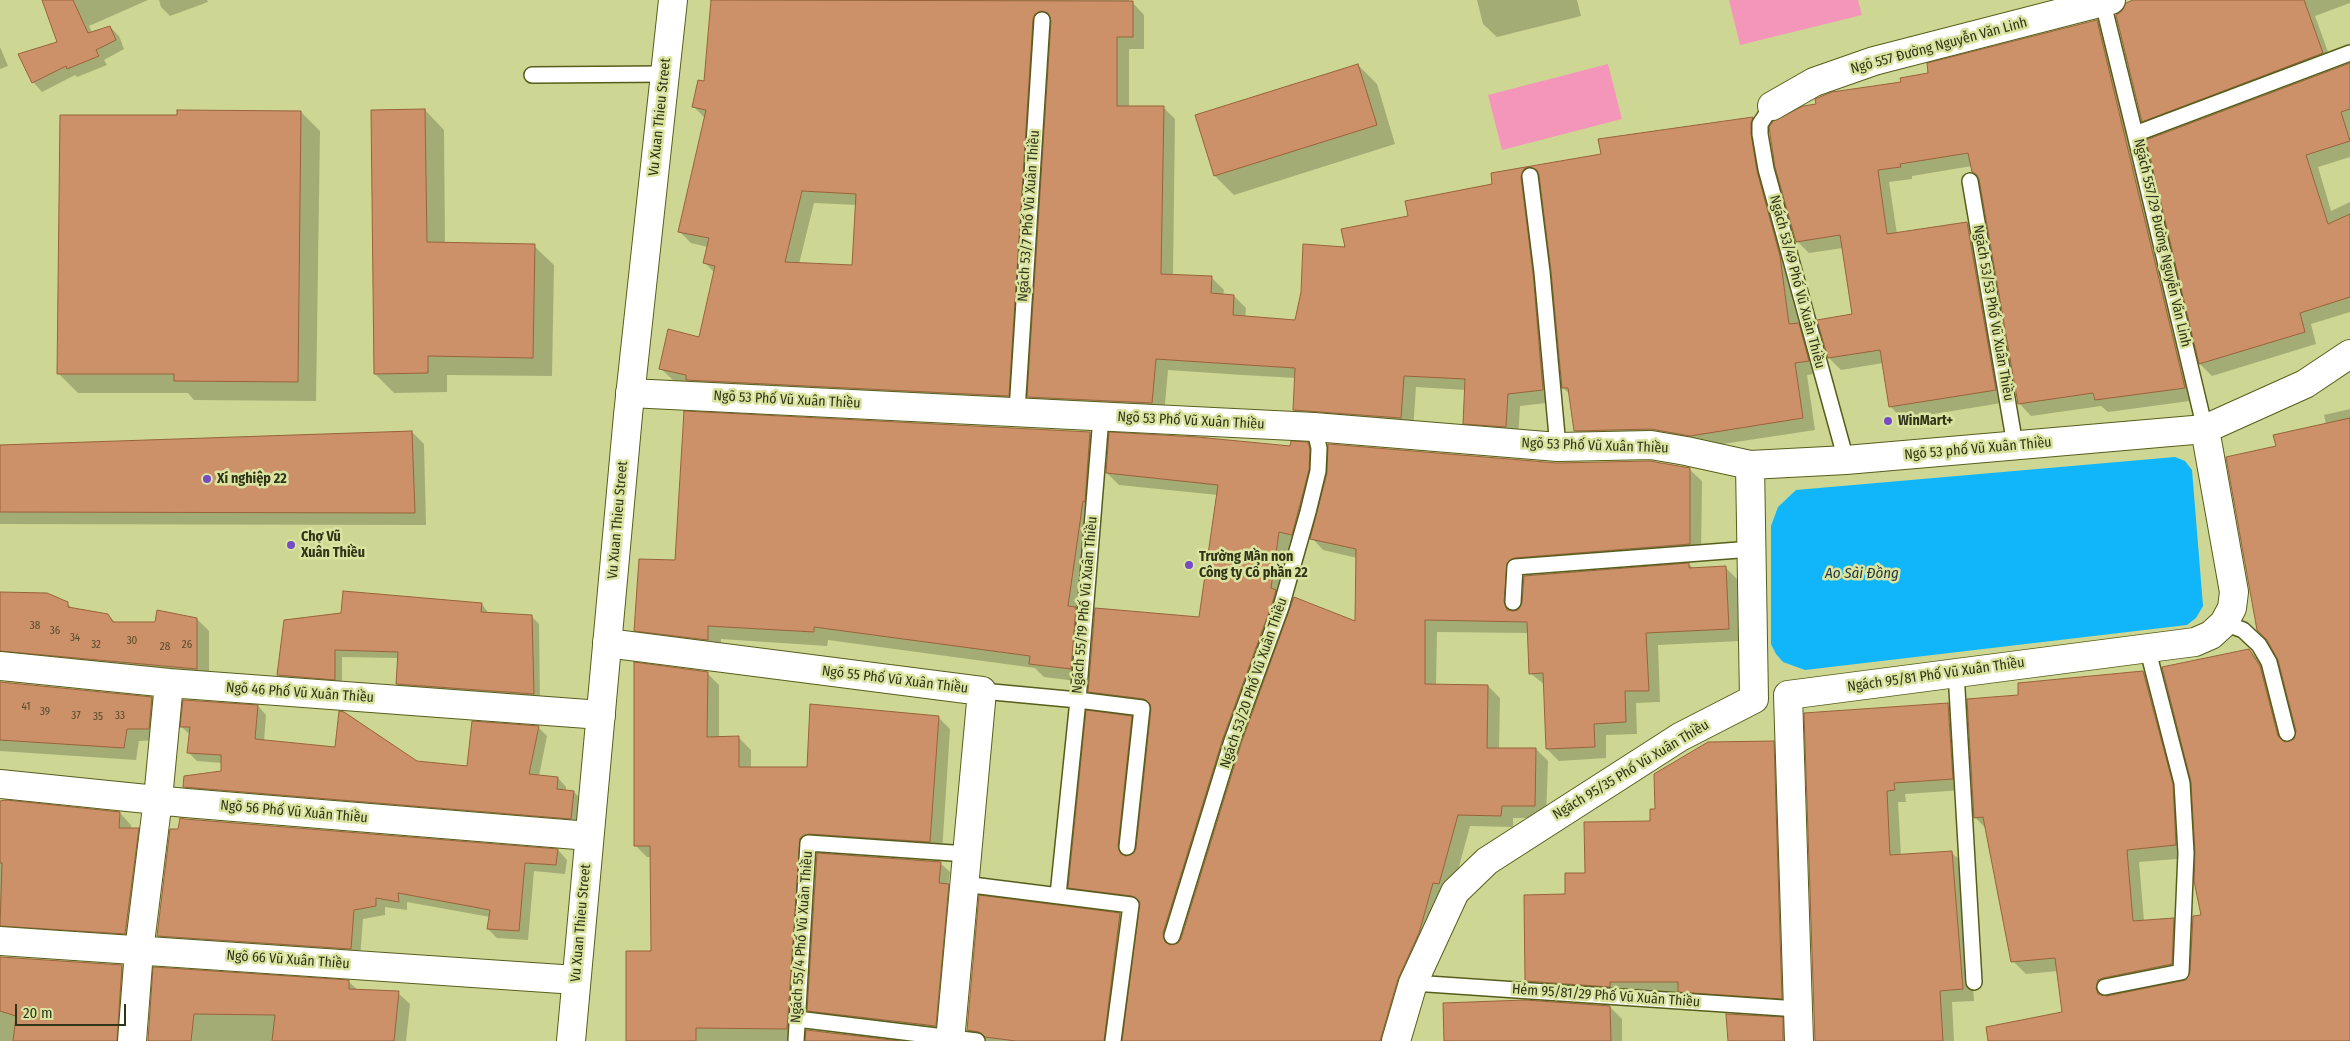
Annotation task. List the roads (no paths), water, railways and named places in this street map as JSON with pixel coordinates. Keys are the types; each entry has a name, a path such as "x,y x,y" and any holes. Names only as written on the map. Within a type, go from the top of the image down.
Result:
{"street":[{"name":"Vu Xuan Thieu Street","path":"570,1041 630,393 673,0"},
{"name":"Ngõ 557 Đường Nguyễn Văn Linh","path":"1772,106 1814,82 1874,61 2107,2"},
{"name":"Ngõ 53 phố Vũ Xuân Thiều","path":"1750,465 1846,460 2205,429 2306,384 2350,354"},
{"name":"Ngõ 53 Phố Vũ Xuân Thiều","path":"630,393 1314,427 1558,447 1651,445 1750,465"},
{"path":"2205,429 2234,592 2232,608 2224,623"},
{"path":"1750,465 1754,699"},
{"name":"Ngách 95/81 Phố Vũ Xuân Thiều","path":"1754,699 2195,642 2211,635 2224,623"},
{"name":"Ngõ 55 Phố Vũ Xuân Thiều","path":"607,643 982,691 950,1040"},
{"name":"Ngõ 46 Phố Vũ Xuân Thiều","path":"0,666 169,683 601,715"},
{"path":"132,1041 139,951 158,799 169,683"},
{"path":"1788,694 1799,1041"},
{"name":"Ngách 95/35 Phố Vũ Xuân Thiều","path":"1396,1041 1413,983 1455,892 1487,861 1680,737 1754,699"},
{"name":"Ngõ 56 Phố Vũ Xuân Thiều","path":"0,784 186,803 589,836"},
{"name":"Ngõ 66 Vũ Xuân Thiều","path":"0,941 576,980"}],"lane":[{"path":"2107,2 2135,134"},
{"name":"Ngách 53/7 Phố Vũ Xuân Thiều","path":"1017,411 1042,20"},
{"name":"Ngách 557/29 Đường Nguyễn Văn Linh","path":"2205,429 2135,134 2350,53"},
{"path":"532,76 665,74"},
{"name":"Ngách 53/49 Phố Vũ Xuân Thiều","path":"1772,106 1760,124 1761,144 1846,460"},
{"path":"1530,176 1542,272 1558,447"},
{"name":"Ngách 53/53 Phố Vũ Xuân Thiều","path":"1970,181 2015,445"},
{"name":"Ngách 55/19 Phố Vũ Xuân Thiều","path":"982,691 1078,700 1101,417"},
{"name":"Ngách 53/20 Phố Vũ Xuân Thiều","path":"1172,936 1232,741 1281,607 1308,512 1318,471 1319,448 1314,427"},
{"path":"1512,602 1515,567 1752,549"},
{"path":"2224,623 2243,630 2259,645 2269,662 2287,733"},
{"path":"2105,987 2181,972 2186,853 2182,783 2147,647"},
{"path":"1956,672 1974,982"},
{"path":"1058,895 1078,700 1142,708 1127,847"},
{"name":"Ngách 55/4 Phố Vũ Xuân Thiều","path":"796,1041 808,843 967,854"},
{"path":"964,884 1131,904 1113,1041"},
{"name":"Hẻm 95/81/29 Phố Vũ Xuân Thiều","path":"1413,983 1798,1009"},
{"path":"797,1019 950,1040 977,1041"}],"water":[{"name":"Ao Sài Đồng","path":"2175,457 2185,461 2192,470 2203,606 2196,618 2187,625 1805,670 1783,662 1771,644 1771,526 1778,507 1796,490"}],"place":[{"name":"WinMart+","path":"1888,421"},
{"name":"Xí nghiệp 22","path":"207,479"},
{"name":"Chợ Vũ Xuân Thiều","path":"291,545"},
{"name":"Trường Mần non Công ty Cổ phần 22","path":"1189,565"}]}
